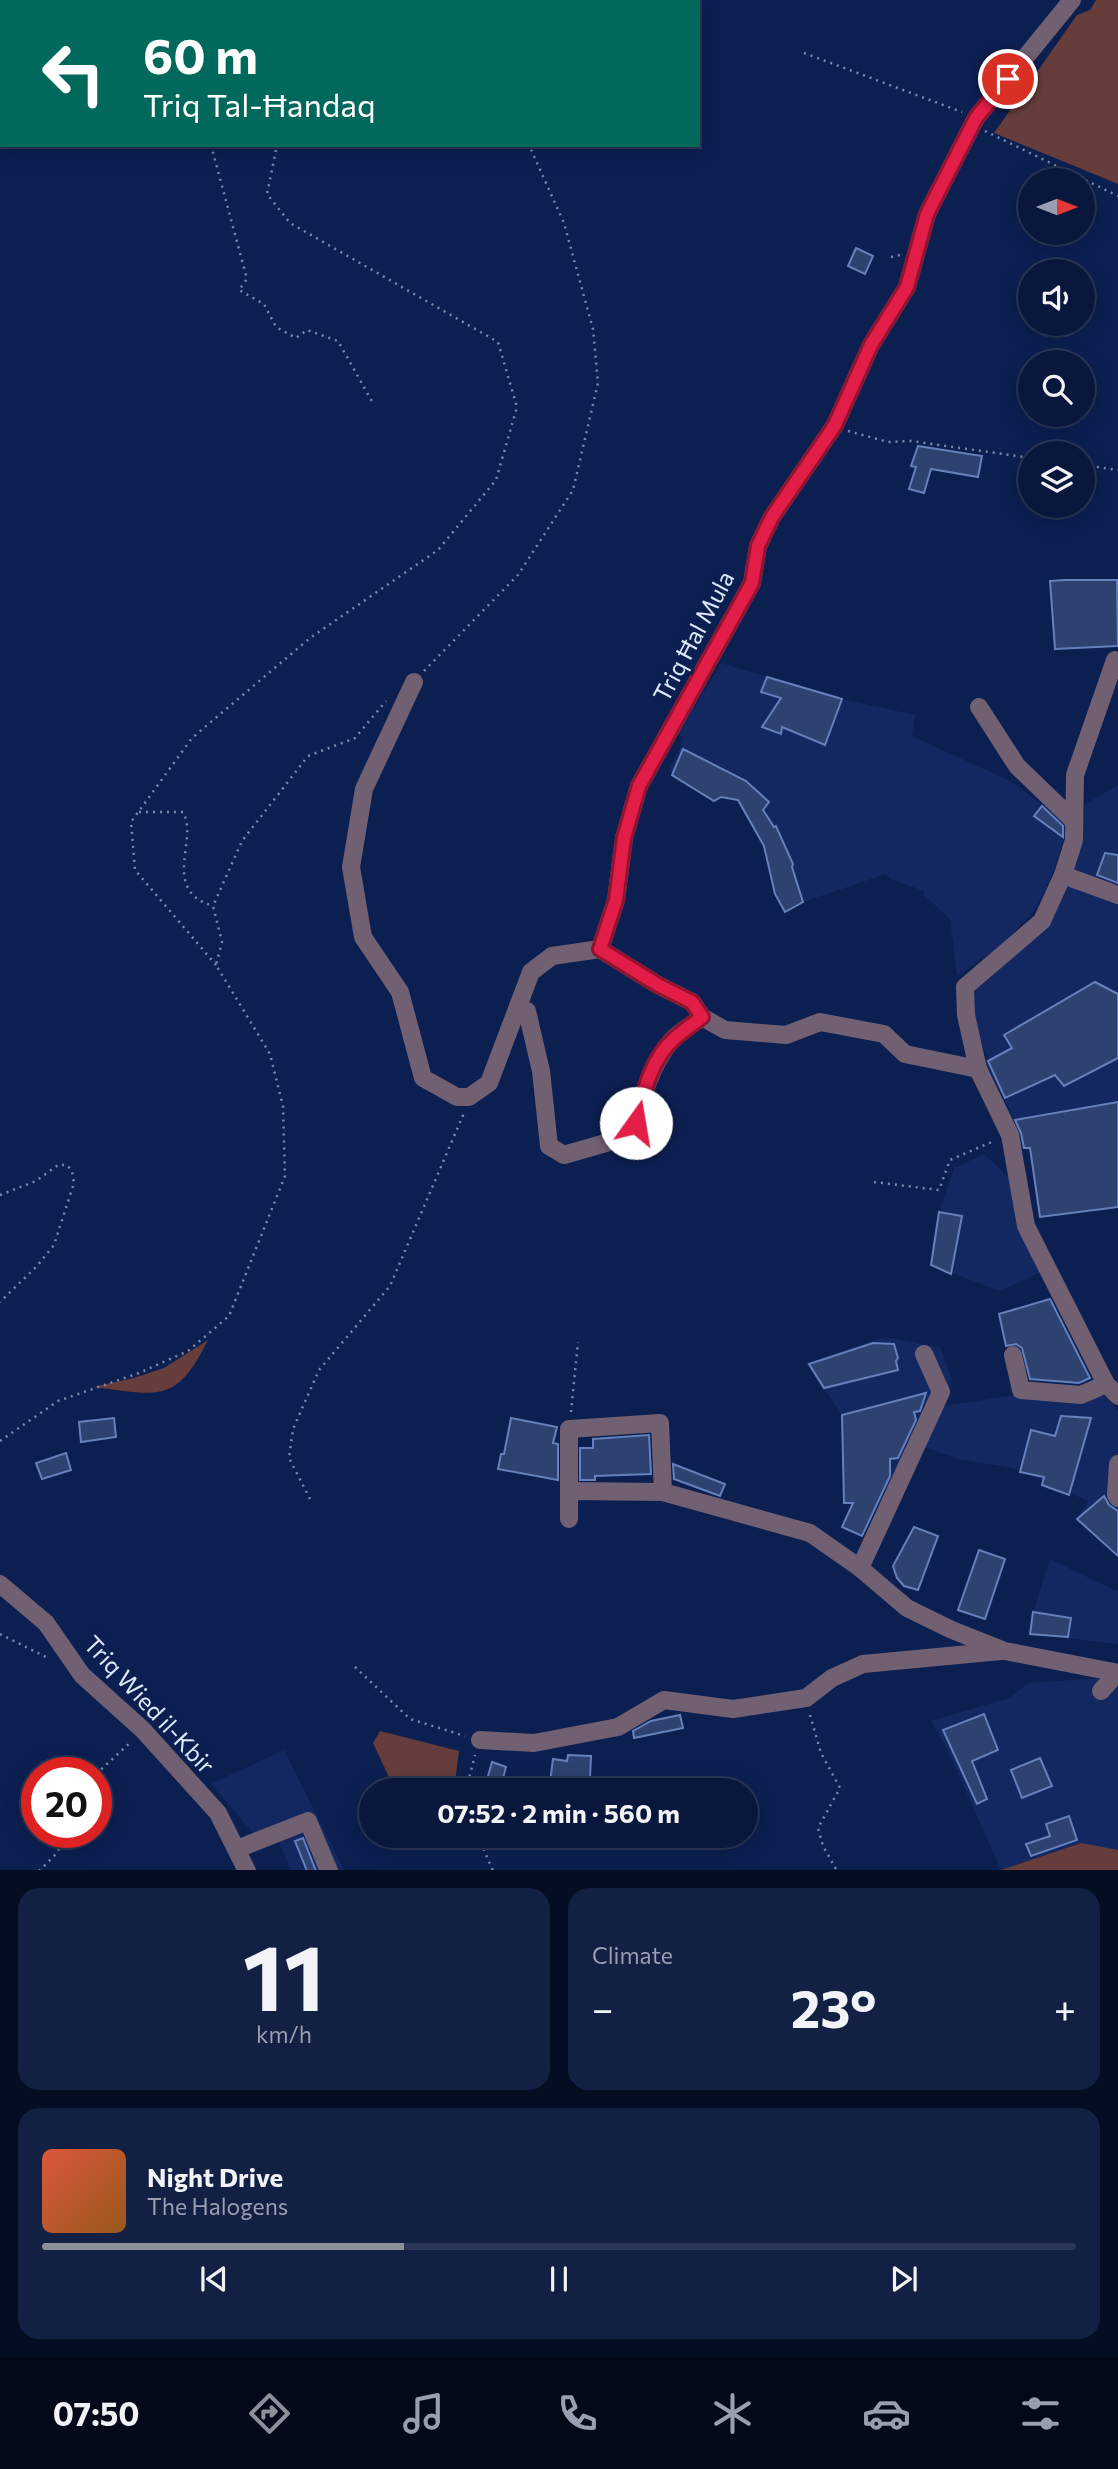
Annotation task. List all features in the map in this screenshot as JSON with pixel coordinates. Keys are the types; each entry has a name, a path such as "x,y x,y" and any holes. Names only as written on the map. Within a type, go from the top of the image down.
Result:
{"street":[{"name":"Triq Ħal Mula","path":"600,949 616,900 624,838 639,786 752,583 758,546 772,517 835,425 871,345 907,287 927,214 976,118 1072,0"},
{"path":"1013,1355 1021,1390 1081,1395 1112,1390 1026,1226 1010,1135 978,1069 966,1015 965,987 1042,921 1063,875 1074,840 1075,775 1115,660"},
{"path":"414,682 364,789 351,867 363,937 400,992 423,1078 457,1097 469,1097 489,1083 531,972 552,956 600,949 658,985 692,1002 702,1017 725,1030 786,1035 820,1021 884,1034 905,1054 978,1069"},
{"path":"979,707 1017,766 1074,821"},
{"path":"1063,875 1118,895"},
{"path":"527,1011 541,1071 549,1146 564,1155 609,1142 636,1123 644,1087 655,1065 673,1039 702,1017"},
{"path":"860,1568 941,1392 925,1354"},
{"path":"569,1519 569,1429 660,1423 663,1492"},
{"path":"1118,1464 1118,1498"},
{"path":"570,1491 663,1492 810,1534 860,1568 907,1608 952,1630 1005,1651 1118,1673"},
{"name":"Triq Wied il-Kbir","path":"0,1584 46,1623 82,1675 143,1730 218,1813 247,1870"},
{"path":"480,1740 534,1743 618,1727 664,1700 733,1709 806,1698 832,1678 863,1664 1005,1651"},
{"path":"1101,1691 1118,1673"},
{"path":"237,1849 308,1821 329,1870"}],"path":[{"path":"804,53 976,118 986,132 1118,196"},
{"path":"212,147 247,279 239,290 264,304 276,327 296,338 307,330 338,341 374,405"},
{"path":"0,1441 58,1401 139,1373 188,1351 229,1316 285,1176 283,1106 270,1054 216,965 135,870 131,822 192,738 310,638 438,550 496,480 517,407 498,342 290,223 267,194 277,147"},
{"path":"216,965 222,942 213,906 242,841 308,757 355,738 392,694 414,682 518,575 573,490 598,383 593,329 564,223 530,147"},
{"path":"835,425 846,431 888,442 911,441 1018,456"},
{"path":"1095,467 1118,470"},
{"path":"139,812 183,812 187,819 183,866 190,891 205,904 213,906"},
{"path":"310,1499 289,1458 293,1429 319,1370 390,1286 469,1097"},
{"path":"874,1182 939,1190 950,1160 1010,1135"},
{"path":"0,1195 36,1181 58,1165 67,1165 72,1171 74,1183 54,1245 37,1266 0,1302"},
{"path":"569,1429 578,1342"},
{"path":"0,1634 58,1663"},
{"path":"355,1667 410,1719 480,1740 469,1778"},
{"path":"806,1698 821,1753 840,1788 818,1828 822,1846 836,1870"},
{"path":"112,1759 143,1730"},
{"path":"40,1870 59,1848"},
{"path":"483,1848 493,1870"}],"shaded area":[{"path":"1096,0 1118,0 1118,184 1096,175 1096,168 1079,168 994,133 1077,15 1090,10"},
{"path":"721,663 842,699 915,715 912,736 1012,782 1069,824 1051,878 1034,912 998,948 957,976 950,919 924,895 924,891 890,879 886,874 803,902 785,912 775,894 764,846 739,800 721,797 714,801 669,770 683,737 678,734"},
{"path":"1118,785 1118,1207 1040,1217 1030,1148 1019,1148 1015,1120 985,1063 987,1056 970,1014 972,994 1051,923 1072,879 1082,841 1084,805"},
{"path":"984,1154 1013,1181 1044,1271 1000,1291 931,1265 939,1212 954,1168"},
{"path":"885,1337 940,1347 952,1380 944,1406 1015,1395 1059,1399 1103,1395 1118,1410 1118,1553 1077,1519 1088,1501 1013,1468 958,1459 921,1446 888,1503 844,1503 842,1415 806,1363"},
{"path":"208,1340 186,1376 175,1386 163,1391 150,1393 93,1387 164,1368"},
{"path":"1050,1559 1116,1591 1118,1589 1118,1644 1030,1634 1033,1612"},
{"path":"1102,1678 1118,1686 1118,1852 1001,1870 948,1751 931,1721 1009,1698 1029,1683"},
{"path":"380,1731 459,1751 456,1778 389,1778 373,1743"},
{"path":"284,1750 344,1870 291,1870 278,1840 255,1835 211,1784"},
{"path":"1081,1843 1118,1850 1118,1870 1001,1870"}],"building":[{"path":"856,248 873,256 865,274 848,266"},
{"path":"918,446 982,456 978,477 931,469 924,493 909,489 916,467 911,466"},
{"path":"1117,580 1118,646 1055,649 1050,581"},
{"path":"767,677 842,699 825,745 782,727 781,734 762,727 781,698 761,692"},
{"path":"683,749 746,781 769,802 763,810 774,827 776,826 793,864 803,902 785,912 775,894 764,846 738,800 721,797 714,801 672,775"},
{"path":"1042,806 1063,826 1063,837 1034,816"},
{"path":"1105,853 1118,855 1118,883 1097,875"},
{"path":"1095,982 1118,994 1118,1058 1064,1086 1055,1075 1005,1098 988,1061 1012,1048 1004,1035"},
{"path":"1118,1102 1118,1207 1040,1217 1030,1148 1024,1148 1015,1120"},
{"path":"939,1212 962,1216 951,1274 931,1265"},
{"path":"1050,1299 1090,1378 1079,1383 1030,1379 1022,1348 1016,1344 1006,1346 999,1314"},
{"path":"873,1343 894,1344 898,1370 824,1388 809,1364"},
{"path":"926,1393 920,1411 914,1412 916,1420 898,1458 890,1459 890,1476 862,1536 842,1527 853,1503 844,1503 842,1415"},
{"path":"1061,1416 1091,1418 1069,1495 1042,1485 1044,1477 1020,1472 1031,1430 1055,1436"},
{"path":"114,1418 116,1437 81,1442 79,1422"},
{"path":"511,1418 557,1427 553,1443 558,1444 558,1480 498,1469 501,1454 504,1454"},
{"path":"649,1435 651,1474 595,1476 595,1480 580,1480 580,1448 593,1448 593,1439"},
{"path":"66,1453 71,1470 42,1479 36,1463"},
{"path":"673,1464 725,1484 720,1496 674,1479"},
{"path":"1104,1496 1109,1505 1118,1511 1118,1556 1077,1519"},
{"path":"914,1527 938,1536 918,1590 904,1586 897,1578 893,1566"},
{"path":"979,1550 1005,1559 985,1619 958,1610"},
{"path":"1033,1612 1071,1618 1068,1637 1030,1634"},
{"path":"984,1714 998,1750 972,1761 987,1799 977,1804 943,1730"},
{"path":"680,1715 683,1728 634,1738 633,1731 651,1721"},
{"path":"568,1755 591,1756 590,1778 551,1778 553,1759 567,1761"},
{"path":"1040,1758 1052,1786 1022,1798 1011,1770"},
{"path":"492,1762 506,1767 503,1778 487,1778"},
{"path":"1069,1816 1077,1840 1031,1856 1026,1844 1050,1836 1046,1824"},
{"path":"303,1838 316,1870 307,1870 295,1841"}],"route":[{"path":"636,1123 644,1087 655,1065 673,1039 702,1017 692,1002 658,985 600,949 616,900 624,838 639,786 752,583 758,546 772,517 835,425 871,345 907,287 927,214 976,118 1008,79"}]}
